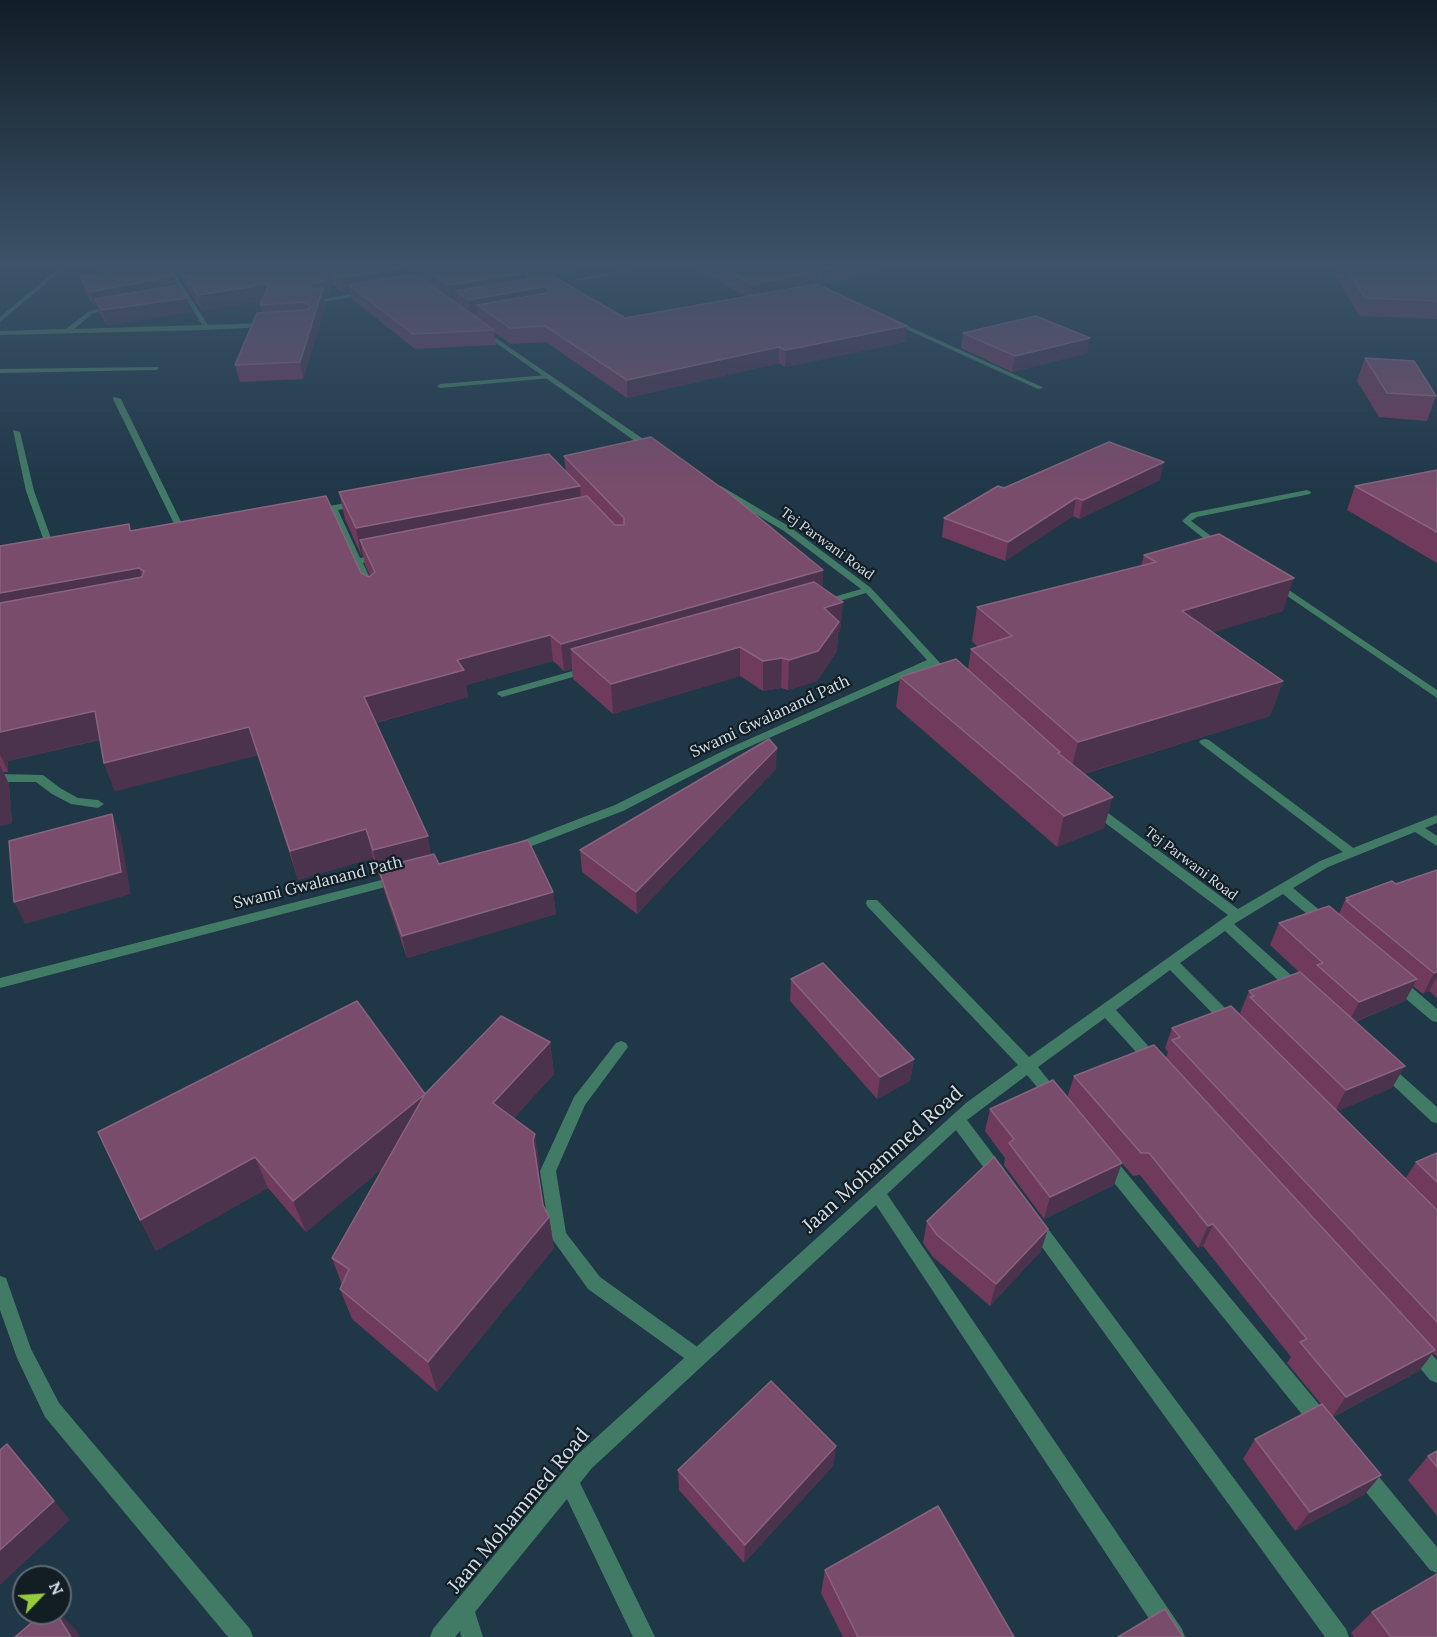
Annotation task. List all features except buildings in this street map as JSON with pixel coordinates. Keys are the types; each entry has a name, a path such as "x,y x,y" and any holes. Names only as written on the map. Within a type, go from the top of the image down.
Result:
{"street":[{"path":"497,340 660,453"},
{"path":"935,340 1040,388"},
{"path":"0,371 156,368"},
{"path":"441,386 548,377"},
{"path":"117,399 183,534"},
{"path":"16,432 30,491 53,556"},
{"path":"639,450 650,448"},
{"name":"Tej Parwani Road","path":"709,483 787,529 868,590 932,662 958,686"},
{"path":"1233,555 1186,521 1194,514 1307,492"},
{"path":"310,512 367,502"},
{"path":"333,508 374,598"},
{"path":"171,536 195,532"},
{"path":"42,557 65,554"},
{"path":"358,561 393,554"},
{"path":"1272,582 1437,695"},
{"path":"807,608 868,590"},
{"name":"Swami Gwalanand Path","path":"502,853 619,808 731,751 932,662"},
{"path":"502,694 603,665"},
{"path":"1204,742 1352,853"},
{"path":"0,778 39,778 56,791 75,801 98,804"},
{"name":"Tej Parwani Road","path":"1087,803 1231,920 1305,996"},
{"name":"Jaan Mohammed Road","path":"441,1637 585,1461 971,1107 1231,920 1324,864 1437,819"},
{"path":"1417,828 1437,842"},
{"name":"Swami Gwalanand Path","path":"0,982 411,876"},
{"path":"1284,888 1338,933"},
{"path":"872,903 1028,1066 1066,1112"},
{"path":"1171,963 1246,1038"},
{"path":"1383,971 1437,1017"},
{"path":"1107,1010 1163,1072"},
{"path":"621,1047 579,1101 548,1172 558,1236 594,1283 697,1357"},
{"path":"1375,1061 1437,1117"},
{"path":"958,1120 1007,1187"},
{"path":"1096,1149 1331,1434"},
{"path":"877,1193 1174,1637"},
{"path":"1028,1216 1338,1637"},
{"path":"0,1284 23,1352 52,1410 242,1637"},
{"path":"1405,1338 1437,1374"},
{"path":"1354,1462 1437,1563"},
{"path":"568,1480 644,1637"},
{"path":"464,1609 472,1637"}]}
